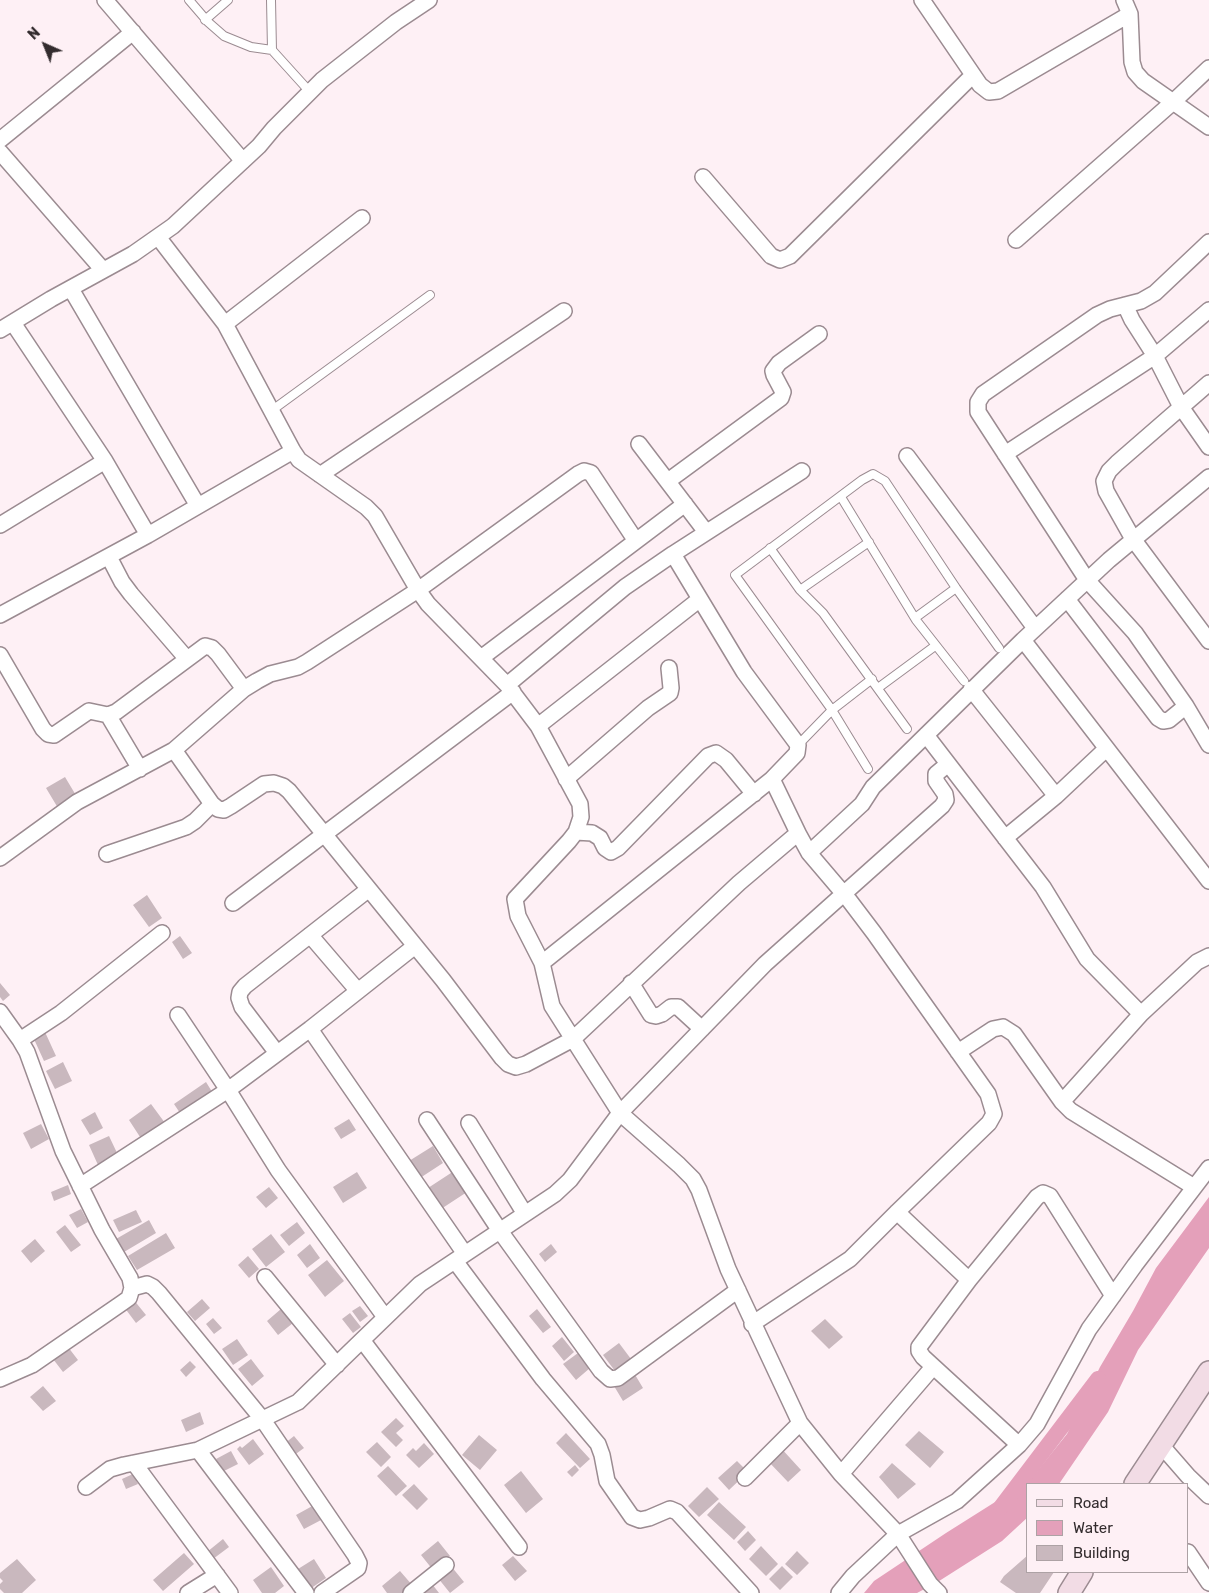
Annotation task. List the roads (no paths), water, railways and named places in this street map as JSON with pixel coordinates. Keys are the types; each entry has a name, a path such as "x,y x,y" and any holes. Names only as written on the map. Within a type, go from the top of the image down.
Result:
{"main road":[{"path":"1136,1483 1209,1372"},
{"path":"1069,1593 1081,1573"}],"street":[{"path":"105,0 243,161"},
{"path":"148,536 105,461 6,326 158,237 194,208 310,92 350,57 428,0"},
{"path":"922,0 980,86 989,92 998,91 1127,7 1132,62 1136,72 1143,81 1209,127"},
{"path":"0,140 132,32"},
{"path":"1016,240 1209,68"},
{"path":"703,176 771,256 780,260 790,256 974,75"},
{"path":"0,152 103,270"},
{"path":"225,324 362,218"},
{"path":"158,237 225,324 293,451 300,460 366,507 375,516 428,604 510,689 538,726 580,804 581,817 576,832 515,899 518,916 542,962 552,1006 620,1113 693,1178 752,1324 800,1423 841,1474 901,1538 934,1589"},
{"path":"1209,242 1155,293 1141,301 1097,315 984,394 978,402 978,412 1087,580 1136,633 1186,706 1209,745"},
{"path":"71,289 198,506"},
{"path":"1125,305 1132,320 1155,356 1181,408 1209,447"},
{"path":"1005,454 1155,356 1209,310"},
{"path":"320,475 564,311"},
{"path":"668,481 781,398 783,392 773,371 779,362 819,334"},
{"path":"1209,383 1117,463 1109,471 1104,481 1106,491 1134,540 1209,642"},
{"path":"639,444 706,532"},
{"path":"0,615 148,536 293,451"},
{"path":"907,456 1035,628"},
{"path":"0,526 105,461"},
{"path":"0,858 77,802 174,750 244,689 270,674 298,667 307,662 418,590 584,471 591,473 636,541"},
{"path":"233,903 510,689 625,587 706,532 802,471"},
{"path":"809,853 862,804 873,787 926,735 968,685 1023,640 1087,580 1209,477"},
{"path":"481,658 685,504"},
{"path":"542,962 754,794 772,779 797,753 798,745 744,672 673,554"},
{"path":"108,557 131,594 186,659"},
{"path":"538,726 700,599"},
{"path":"1067,599 1158,718 1163,721 1169,720 1186,706"},
{"path":"1023,640 1209,881"},
{"path":"0,655 43,729 48,734 54,735 89,711 108,714 116,712 205,646 212,648 244,689"},
{"path":"566,779 648,708 670,693 669,668"},
{"path":"968,685 1056,796"},
{"path":"108,714 140,768"},
{"path":"926,735 1043,886 1087,959 1141,1014"},
{"path":"1005,838 1056,796 1106,749"},
{"path":"174,750 212,804 218,809 224,810 264,784 274,783 283,786 289,791 508,1064 516,1067 526,1064 573,1039 752,870 798,834"},
{"path":"576,832 592,833 600,838 605,848 611,852 618,848 708,756 716,753 726,760 754,794"},
{"path":"86,1487 110,1469 198,1450 264,1420 298,1402 420,1284 554,1194 570,1180 620,1113 765,964 942,806 946,800 945,794 936,781 936,774 948,764"},
{"path":"752,1324 850,1259 988,1123 994,1114 988,1094 874,932 809,853 772,779"},
{"path":"107,854 186,827 212,804"},
{"path":"278,1053 242,1007 239,998 240,992 369,889"},
{"path":"20,1040 61,1013 162,933"},
{"path":"310,936 358,991"},
{"path":"80,1186 228,1090 310,1029 415,946"},
{"path":"1062,1102 1141,1014 1197,962 1209,956"},
{"path":"631,983 651,1015 656,1016 671,1007 678,1007 702,1029"},
{"path":"0,1012 5,1029 20,1040 27,1052 63,1151 102,1230 130,1278 132,1288 129,1298 122,1303 32,1364 0,1379"},
{"path":"178,1015 278,1170 385,1317"},
{"path":"958,1052 993,1029 1003,1027 1014,1034 1062,1102 1071,1111 1194,1187"},
{"path":"310,1029 543,1379 598,1444 607,1481 632,1517 640,1520 670,1509 677,1512 751,1593"},
{"path":"427,1120 500,1231 601,1371 610,1379 618,1378 738,1290"},
{"path":"469,1123 525,1214"},
{"path":"839,1593 853,1576 901,1538 957,1501 1019,1445 1037,1424 1089,1329 1209,1168"},
{"path":"1019,1445 933,1367 919,1352 919,1347 969,1280 1037,1197 1043,1193 1050,1196 1113,1296"},
{"path":"897,1212 969,1280"},
{"path":"265,1277 337,1365"},
{"path":"132,1288 147,1284 153,1287 264,1420 359,1562 358,1568 352,1574 322,1593"},
{"path":"362,1340 519,1547"},
{"path":"841,1474 933,1367"},
{"path":"745,1478 800,1423"},
{"path":"1160,1445 1209,1496"},
{"path":"198,1450 306,1593"},
{"path":"134,1463 230,1593"},
{"path":"1189,1554 1209,1584"},
{"path":"411,1593 446,1565"},
{"path":"188,1593 217,1575"}],"lane":[{"path":"189,0 205,20 224,36 251,47 272,50 310,92"},
{"path":"205,20 228,0"},
{"path":"271,0 272,50"},
{"path":"271,411 430,295"},
{"path":"868,768 832,710 735,575 862,480 873,474 885,481 956,588 999,648"},
{"path":"841,497 915,618 935,646 968,685"},
{"path":"800,590 869,542"},
{"path":"770,548 800,590 823,613 906,729"},
{"path":"915,618 956,588"},
{"path":"878,688 935,646"},
{"path":"798,745 832,710 872,679"}],"water":[{"path":"1209,1197 1209,1248 1138,1350 1108,1412 1060,1483 1026,1483 1026,1519 1002,1541 936,1583 917,1593 864,1593 874,1581 1030,1480 1067,1434 1100,1367 1156,1268"}],"waterway":[{"path":"1001,1507 1098,1379"}]}
